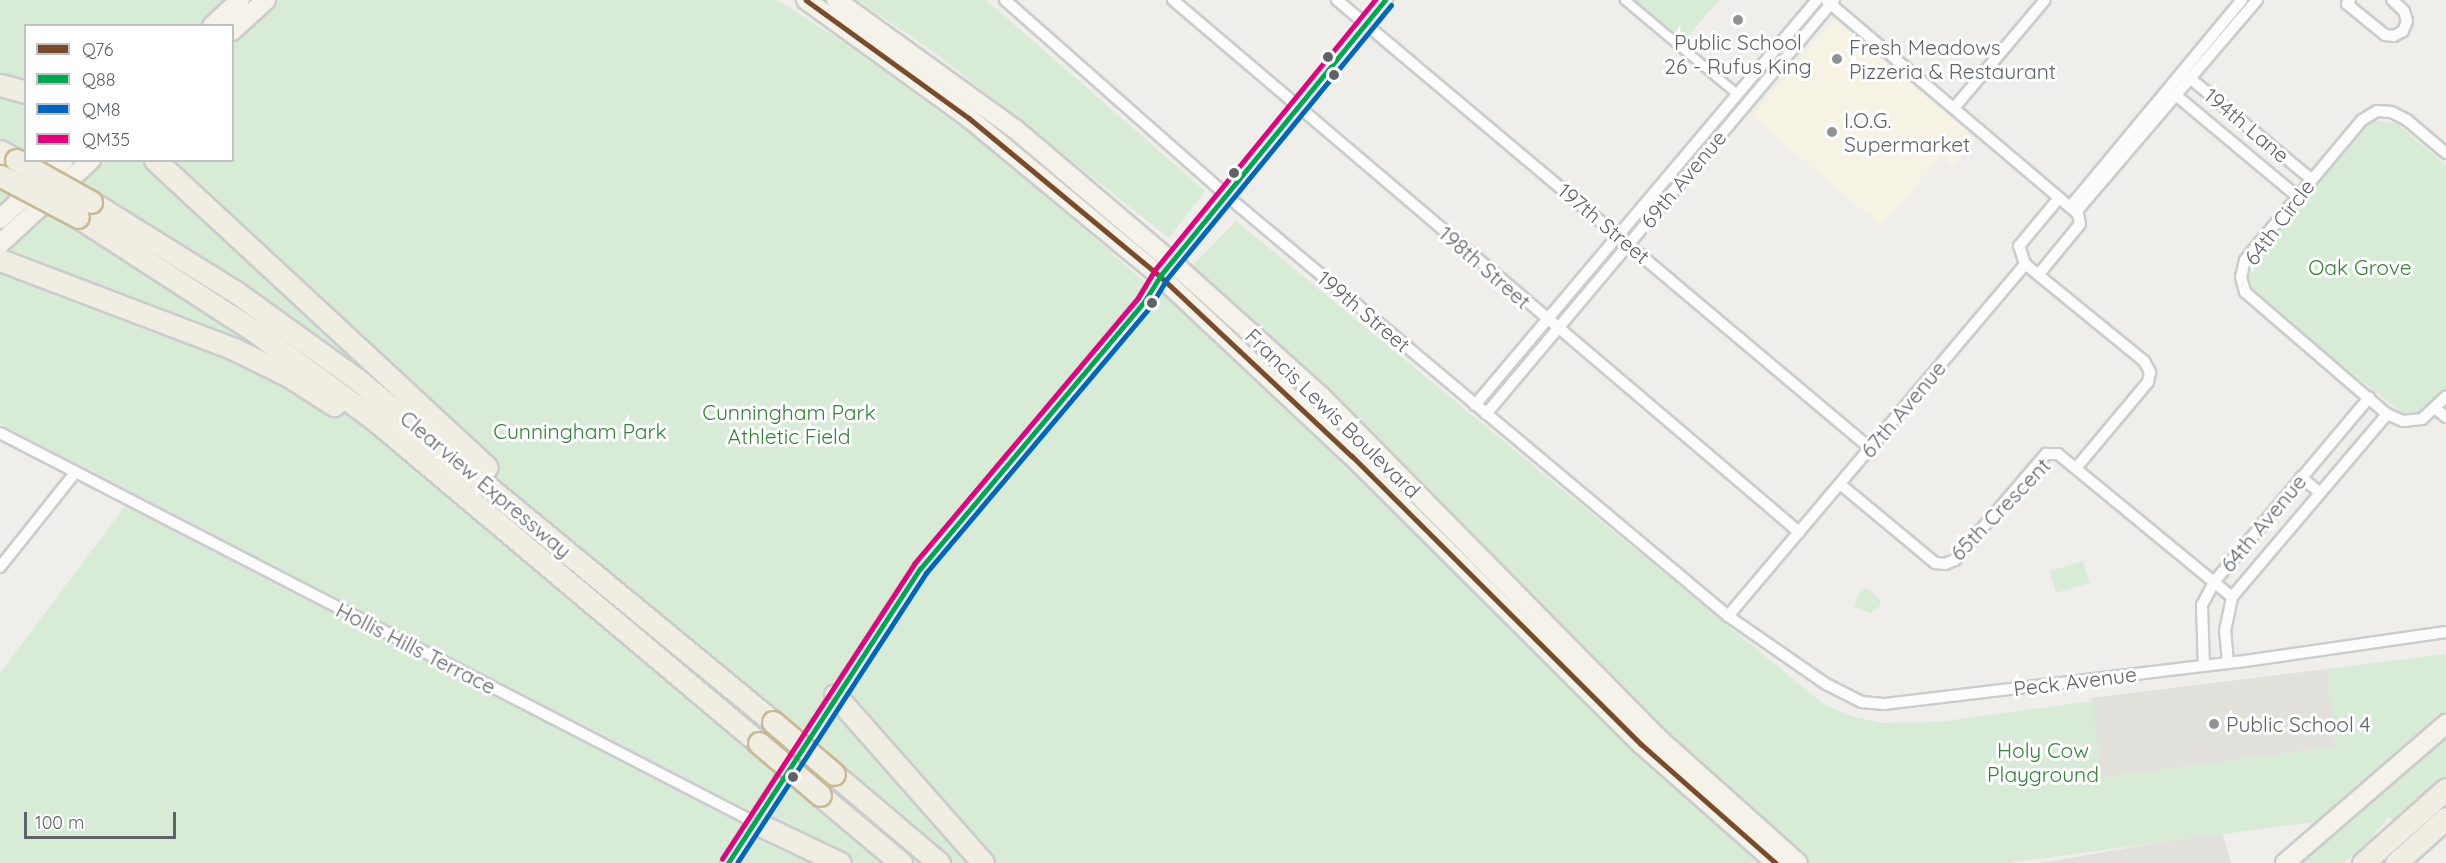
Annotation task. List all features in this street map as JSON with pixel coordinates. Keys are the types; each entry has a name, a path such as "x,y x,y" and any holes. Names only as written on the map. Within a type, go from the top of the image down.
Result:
{"highway":[{"path":"0,85 24,91"},
{"name":"Clearview Expressway","path":"8,155 316,375 495,521 901,863"},
{"path":"157,162 646,615"},
{"path":"166,162 184,188"},
{"name":"Clearview Expressway","path":"0,176 85,209 206,273 336,363 646,615 939,863"},
{"path":"0,260 214,341 271,367 334,406 495,521"},
{"path":"835,695 983,863"},
{"path":"2363,863 2446,789"},
{"path":"2396,863 2446,818"},
{"path":"756,823 840,863"}],"main road":[{"path":"214,24 240,0"},
{"path":"234,29 266,0"},
{"name":"Francis Lewis Boulevard","path":"806,0 969,118 1160,276 1352,456 1641,744 1776,863"},
{"name":"Francis Lewis Boulevard","path":"836,0 1015,129 1173,262 1321,396 1657,737 1798,863"},
{"path":"0,219 62,162"},
{"path":"0,244 89,162"},
{"path":"2285,863 2446,724"}],"street":[{"name":"199th Street","path":"1005,0 1227,196 1728,616"},
{"name":"198th Street","path":"1173,0 1799,532"},
{"name":"197th Street","path":"1337,0 1870,448"},
{"path":"728,863 756,823 835,695 920,569 1144,302 1160,276 1385,0"},
{"path":"1624,0 1736,93"},
{"name":"69th Avenue","path":"1486,414 1617,234 1817,0"},
{"path":"1954,108 2044,0"},
{"path":"2073,210 2186,75 2242,0"},
{"path":"2186,75 2256,0"},
{"path":"2347,1 2385,35 2394,36 2403,31 2407,21 2404,11 2392,0"},
{"path":"1830,1 2073,210 2080,224 2039,274"},
{"name":"69th Avenue","path":"1475,405 1628,243 1830,1"},
{"name":"194th Lane","path":"2186,75 2312,179"},
{"name":"194th Lane","path":"2172,92 2297,196"},
{"name":"64th Circle","path":"2387,414 2245,292 2241,277 2245,260 2362,120 2377,111 2391,112 2407,120 2446,153"},
{"path":"2025,264 2019,246 2059,198"},
{"name":"65th Crescent","path":"2025,264 2144,361 2150,372 2148,382 2077,467"},
{"name":"67th Avenue","path":"1728,616 2025,264"},
{"path":"2387,414 2403,421 2422,419 2436,409 2446,397"},
{"name":"64th Avenue","path":"2204,666 2202,605 2214,582 2369,398"},
{"path":"2436,409 2446,417"},
{"name":"64th Avenue","path":"2228,663 2225,631 2232,597 2387,414"},
{"name":"Hollis Hills Terrace","path":"0,433 756,823"},
{"name":"65th Crescent","path":"1840,484 1935,563 1945,564 1955,560 2046,454 2058,454 2077,467 2232,597"},
{"path":"0,567 75,473"},
{"path":"2301,477 2320,493"},
{"name":"Peck Avenue","path":"1728,616 1826,684 1862,702 1884,704 2228,663 2446,632"}],"shaded area":[{"path":"1834,19 1976,139 1953,166 1941,156 1881,226 1752,116"},
{"name":"Public School 4","path":"2327,669 2336,747 2101,778 2091,698"},
{"path":"2222,832 2231,863 2040,863"}],"green space":[{"name":"Cunningham Park","path":"0,0 778,0 855,50 1003,158 1162,297 1236,221 1822,703 1850,716 1882,723 1938,722 2092,701 2101,778 2336,747 2327,669 2446,654 2446,802 2403,810 2392,820 2389,817 2364,847 2343,863 2301,863 2352,817 2007,863 0,863 0,673 134,494 0,424"},
{"path":"857,0 986,0 1205,191 1169,238 935,53"},
{"path":"1634,0 1719,0 1683,42"},
{"name":"Oak Grove","path":"2373,120 2396,123 2446,165 2446,388 2430,407 2414,415 2402,413 2255,295 2247,276 2251,259"},
{"path":"2083,561 2090,583 2056,593 2050,571"},
{"path":"1866,588 1880,599 1880,606 1871,613 1854,607 1859,593"}],"transit line":[{"name":"Q76","path":"806,0 969,118 1160,276 1352,456 1641,744 1776,863"},
{"name":"QM35","path":"722,859 914,564 1138,298 1154,271 1375,0"},
{"name":"Q88","path":"728,863 920,569 1144,302 1160,276 1385,0"},
{"name":"QM8","path":"737,863 926,573 1150,307 1166,280 1391,5"}],"place":[{"name":"Public School 26 - Rufus King","path":"1738,20"},
{"name":"Fresh Meadows Pizzeria & Restaurant","path":"1837,59"},
{"name":"I.O.G. Supermarket","path":"1832,132"},
{"name":"Public School 4","path":"2214,724"}],"park label":[{"name":"Cunningham Park Athletic Field","path":"789,424"},
{"name":"Holy Cow Playground","path":"2043,762"}]}
